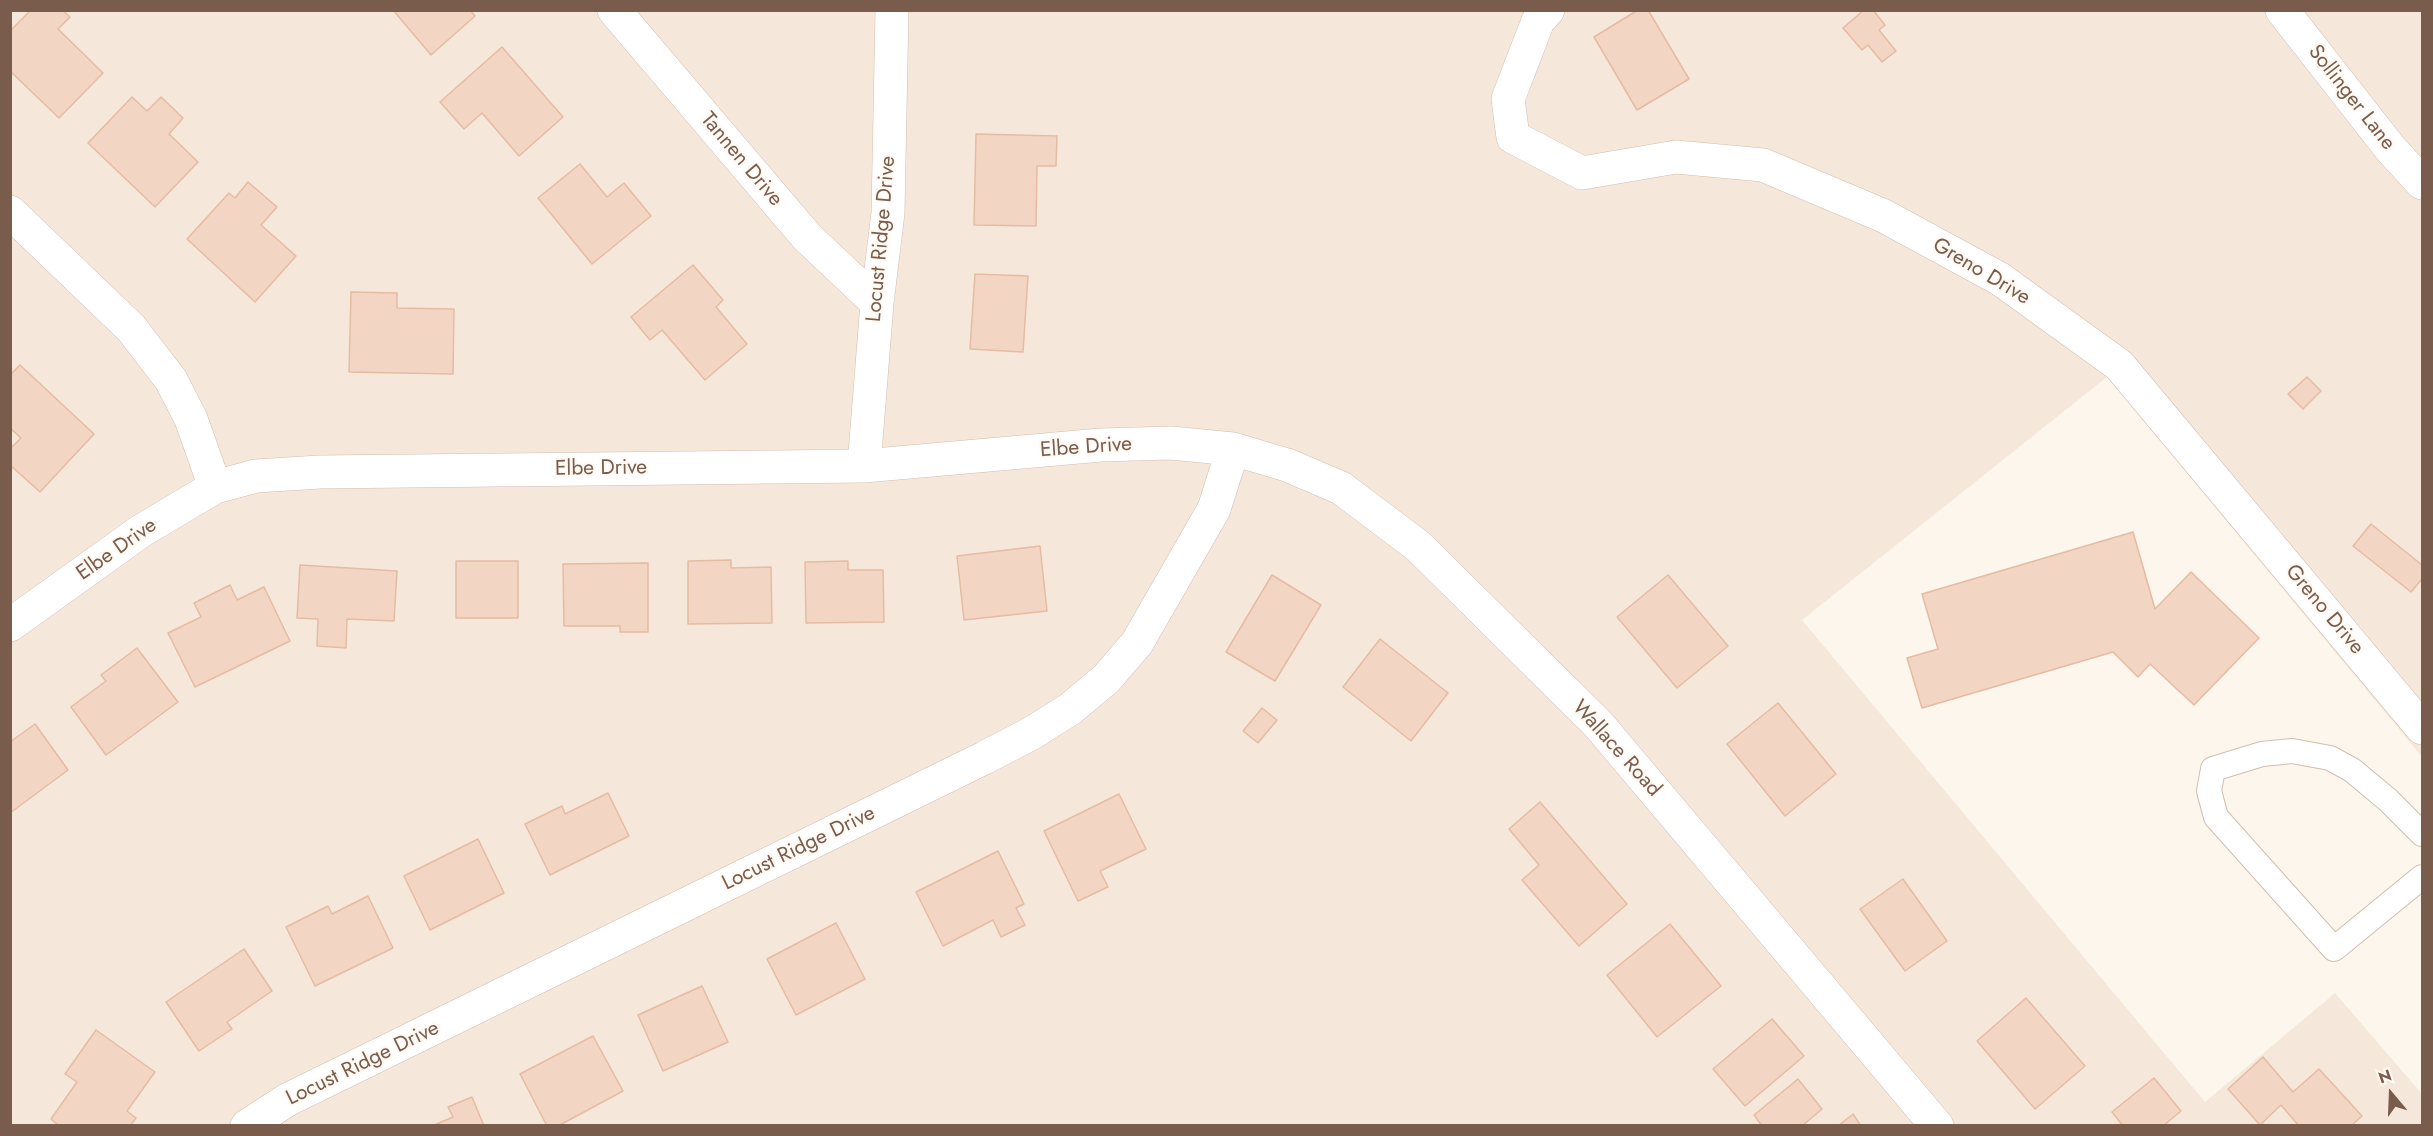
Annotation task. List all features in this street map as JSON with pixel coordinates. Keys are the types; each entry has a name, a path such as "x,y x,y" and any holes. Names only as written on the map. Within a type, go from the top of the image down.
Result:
{"street":[{"name":"Tannen Drive","path":"614,10 807,237 877,303"},
{"name":"Locust Ridge Drive","path":"864,466 877,303 888,213 891,10"},
{"name":"Greno Drive","path":"1548,10 1538,21 1508,99 1513,137 1582,173 1676,157 1763,165 1884,216 2000,279 2119,365 2422,728"},
{"name":"Sollinger Lane","path":"2282,10 2390,148 2422,183"},
{"path":"10,212 130,328 171,380 191,419 215,487"},
{"name":"Elbe Drive","path":"10,625 141,531 215,487 256,476 320,472 864,466 1101,445 1171,443 1233,449"},
{"name":"Locust Ridge Drive","path":"247,1125 287,1100 984,758 1032,733 1070,708 1106,679 1137,643 1214,509 1233,449"},
{"name":"Wallace Road","path":"1233,449 1287,465 1341,488 1418,546 1598,724 1937,1125"}],"lane":[{"path":"2422,834 2388,800 2352,770 2330,758 2292,751 2262,754 2213,769 2209,791 2216,817 2334,949 2422,877"}],"shaded area":[{"path":"10,11 2422,11 2422,757 2107,377 1802,620 2205,1102 2335,993 2422,1094 2422,1125 11,1125"}],"building":[{"path":"31,10 62,10 70,17 58,29 103,73 59,118 10,71 10,31"},
{"path":"393,10 470,10 475,16 431,55"},
{"path":"1638,10 1648,10 1689,79 1637,110 1594,37"},
{"path":"1864,10 1873,10 1885,25 1879,30 1896,51 1882,62 1868,45 1862,50 1843,28"},
{"path":"502,47 563,117 519,156 482,113 464,129 440,102"},
{"path":"132,97 147,111 161,97 183,118 169,134 198,162 155,207 88,143"},
{"path":"976,134 1057,136 1056,166 1037,166 1036,226 974,225"},
{"path":"580,164 607,197 624,183 651,216 592,264 538,198"},
{"path":"248,182 277,207 261,225 296,256 255,302 187,239 229,193 235,198"},
{"path":"693,265 723,300 716,307 747,344 705,380 662,330 650,340 631,317"},
{"path":"975,274 1028,276 1023,352 970,349"},
{"path":"351,292 397,293 397,308 454,309 453,374 349,372"},
{"path":"20,365 94,434 40,492 10,465 10,449 21,438 10,428 10,375"},
{"path":"2307,377 2321,391 2303,409 2288,394"},
{"path":"2371,524 2422,565 2422,579 2411,592 2353,546"},
{"path":"2133,532 2155,609 2191,572 2259,638 2194,705 2150,664 2138,677 2113,652 1922,708 1907,658 1938,649 1922,594"},
{"path":"1040,546 1047,611 964,620 957,556"},
{"path":"731,560 731,568 771,567 772,623 688,624 688,561"},
{"path":"456,561 518,561 518,618 456,618"},
{"path":"848,561 848,570 883,570 884,622 806,623 805,562"},
{"path":"648,563 648,632 620,632 620,626 564,626 563,564"},
{"path":"300,565 397,571 394,621 347,619 346,648 317,646 318,619 297,618"},
{"path":"1272,575 1321,605 1275,681 1226,652"},
{"path":"1668,575 1728,646 1677,688 1617,617"},
{"path":"230,585 237,600 264,587 290,641 195,687 168,633 201,617 194,603"},
{"path":"1380,639 1448,693 1411,741 1343,687"},
{"path":"137,648 178,702 106,755 71,707 106,681 101,675"},
{"path":"1778,703 1836,774 1785,816 1727,744"},
{"path":"1262,708 1277,720 1258,743 1243,731"},
{"path":"35,724 68,770 10,813 10,742"},
{"path":"608,793 629,836 550,875 525,824 562,806 565,814"},
{"path":"1119,794 1146,849 1100,871 1108,887 1078,901 1044,831"},
{"path":"1540,802 1627,904 1579,946 1522,880 1539,865 1509,829"},
{"path":"478,839 504,893 430,930 404,876"},
{"path":"998,851 1024,904 1016,908 1025,925 1001,937 993,920 943,946 916,892"},
{"path":"1903,879 1947,941 1905,971 1860,909"},
{"path":"368,896 393,948 315,986 286,927 328,906 332,914"},
{"path":"836,923 865,979 796,1015 767,959"},
{"path":"1670,924 1721,986 1657,1037 1607,975"},
{"path":"244,949 272,991 227,1022 232,1029 199,1051 166,1002"},
{"path":"702,986 728,1042 663,1071 638,1015"},
{"path":"2026,998 2085,1066 2035,1109 1977,1041"},
{"path":"1772,1019 1804,1056 1745,1106 1713,1069"},
{"path":"96,1030 155,1072 127,1111 136,1118 130,1126 59,1126 51,1119 77,1082 65,1074"},
{"path":"593,1036 623,1091 558,1126 547,1126 520,1074"},
{"path":"2263,1057 2293,1092 2319,1069 2362,1116 2351,1126 2299,1126 2281,1105 2260,1125 2228,1089"},
{"path":"2154,1078 2181,1111 2163,1126 2123,1126 2112,1112"},
{"path":"1798,1079 1822,1109 1802,1126 1762,1126 1754,1115"},
{"path":"472,1097 484,1126 432,1126 453,1117 448,1107"},
{"path":"1853,1114 1861,1126 1838,1126"}]}
